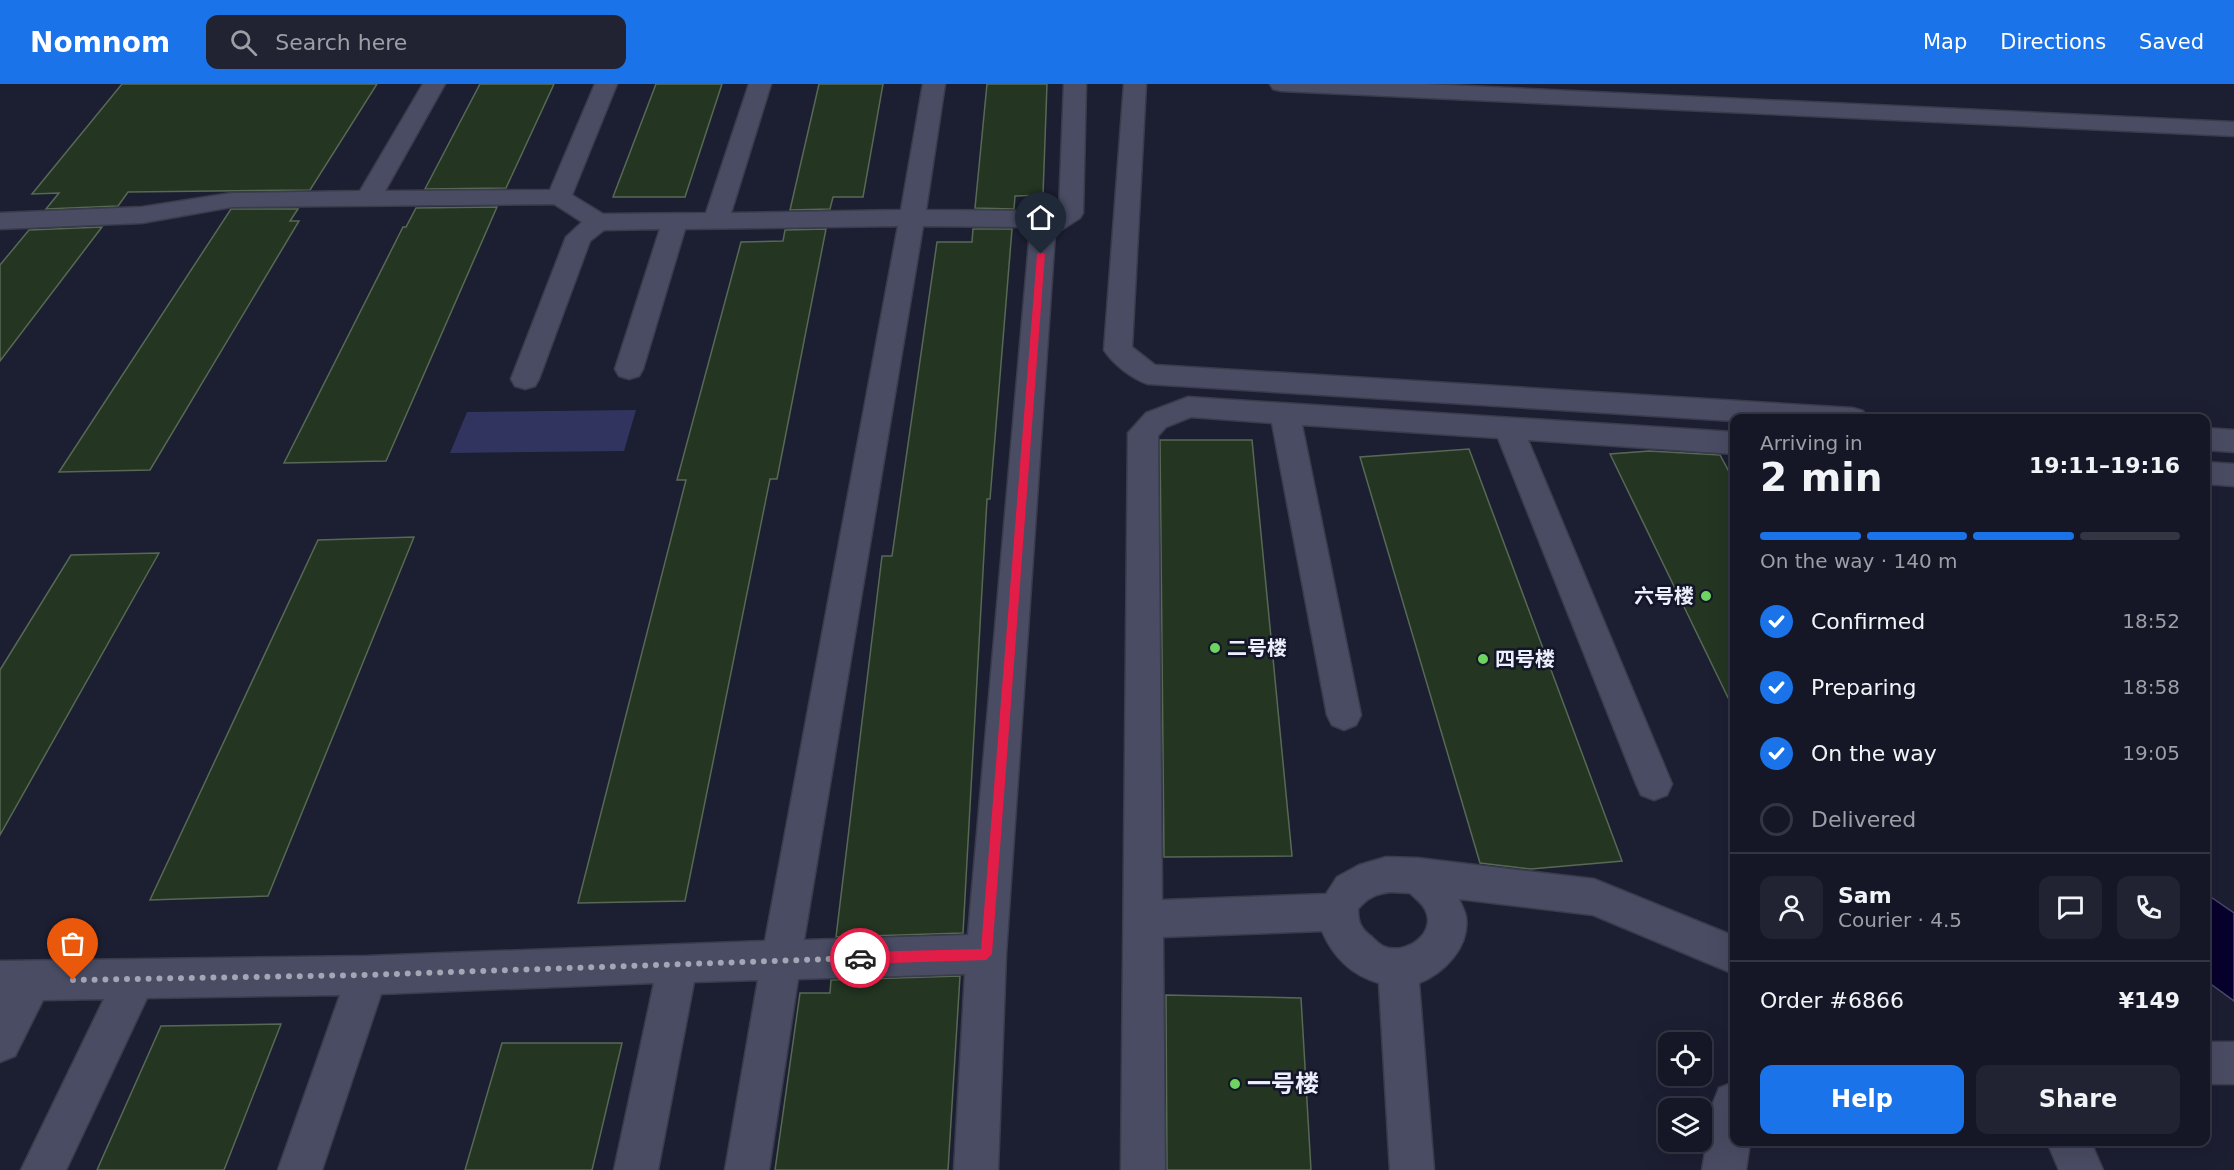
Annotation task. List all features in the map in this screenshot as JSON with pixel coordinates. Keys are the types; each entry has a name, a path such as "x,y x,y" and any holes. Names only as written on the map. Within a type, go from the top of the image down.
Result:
{"street":[{"path":"368,199 434,84"},
{"path":"559,196 606,84"},
{"path":"716,219 760,84"},
{"path":"747,1170 780,960 934,84"},
{"path":"1043,231 1071,213 1075,84"},
{"path":"1136,84 1118,350 1148,374 1789,414"},
{"path":"1281,84 2234,129"},
{"path":"0,221 142,215 232,200 559,196 598,222 716,219 1037,219 1043,231 986,954 976,1170"},
{"path":"629,369 675,220"},
{"path":"525,379 579,237 598,222"},
{"path":"1143,1170 1143,433 1156,420 1188,407 1730,443"},
{"path":"1285,414 1344,715"},
{"path":"1509,428 1654,784"},
{"path":"2210,439 2234,441"},
{"path":"1418,876 1431,884 1442,900 1447,918 1445,935 1438,950 1427,960 1412,967 1398,968 1377,964 1362,955 1349,943 1341,928 1338,912 1342,897 1352,888 1369,879 1384,875 1418,876 1594,897 1730,953"},
{"path":"1143,919 1338,912"},
{"path":"0,1041 16,981 367,975 986,954"},
{"path":"636,1170 678,963"},
{"path":"1398,968 1412,1170"},
{"path":"300,1170 367,975"},
{"path":"43,1170 135,979"},
{"path":"2210,1064 2234,1063"},
{"path":"1724,1170 1730,1130"},
{"path":"2071,1146 2081,1170"}],"shaded area":[{"path":"636,410 624,451 450,453 467,412"},
{"path":"2210,896 2234,913 2234,1001 2210,985"}],"building":[{"path":"122,84 377,84 310,190 128,192 118,206 46,209 59,193 32,194"},
{"path":"480,84 554,84 506,188 425,189"},
{"path":"656,84 722,84 685,197 613,197"},
{"path":"819,84 883,84 863,197 833,197 830,209 790,210"},
{"path":"987,84 1047,84 1043,195 1015,196 1014,209 975,208"},
{"path":"497,207 386,461 284,463 403,227 406,227 416,208"},
{"path":"231,209 298,209 290,221 299,221 150,470 59,472"},
{"path":"102,227 0,361 0,265 29,230"},
{"path":"826,229 777,479 770,479 685,901 578,903 686,480 677,480 741,242 783,241 785,230"},
{"path":"973,229 1012,229 990,499 987,499 963,933 836,937 882,556 892,556 937,242 972,242"},
{"name":"二号楼","path":"1160,440 1252,440 1292,856 1164,857"},
{"name":"四号楼","path":"1469,449 1622,861 1531,869 1480,863 1360,457"},
{"name":"六号楼","path":"1649,451 1720,455 1730,474 1730,702 1610,454"},
{"path":"414,537 268,896 150,900 318,540"},
{"path":"159,553 0,835 0,670 71,555"},
{"path":"960,976 948,1170 775,1170 800,993 830,993 831,980"},
{"name":"一号楼","path":"1166,995 1301,998 1311,1170 1167,1170"},
{"path":"281,1024 224,1170 97,1170 161,1026"},
{"path":"502,1043 622,1043 592,1170 465,1170"}],"way so far":[{"path":"73,980 367,975 860,958"}],"place":[{"name":"六号楼","path":"1706,596"},
{"name":"二号楼","path":"1215,648"},
{"name":"四号楼","path":"1483,659"},
{"name":"一号楼","path":"1235,1084"}],"route":[{"path":"860,958 986,954 1041,254"}]}
